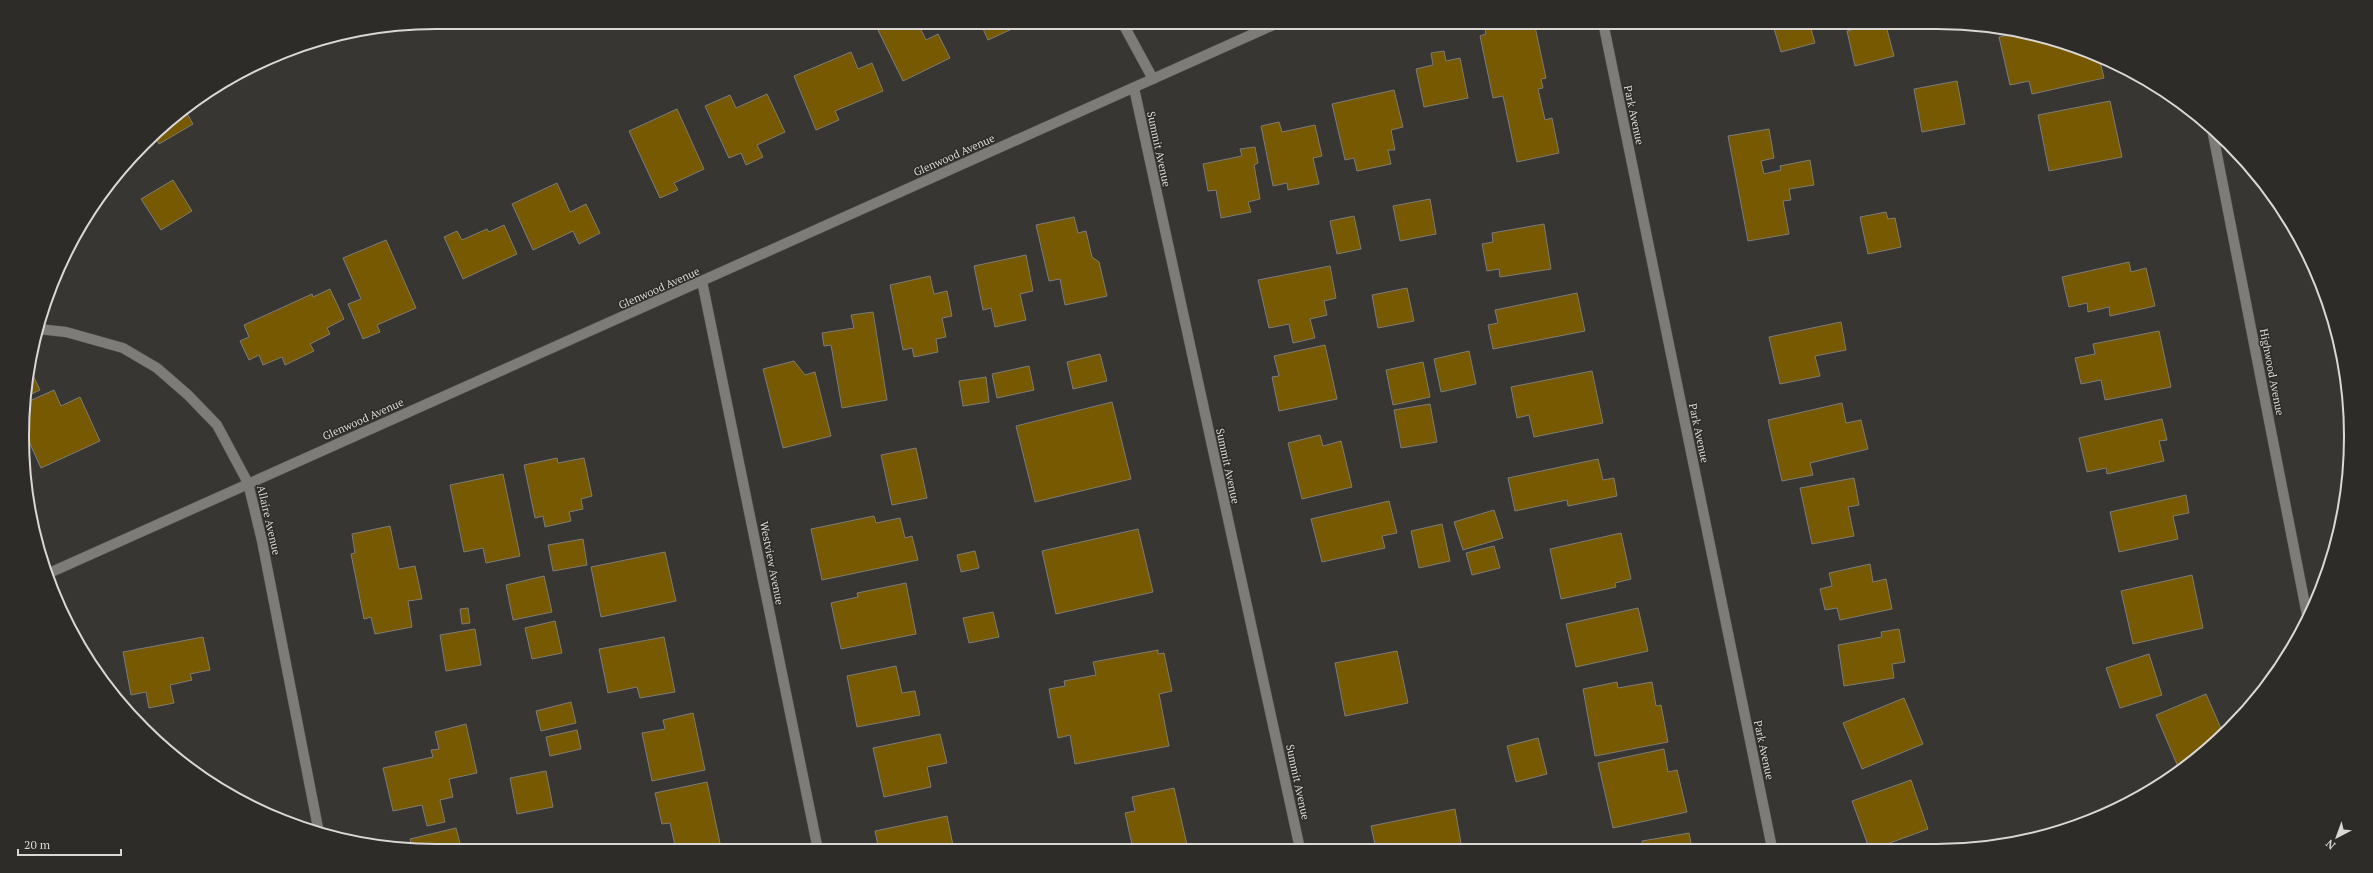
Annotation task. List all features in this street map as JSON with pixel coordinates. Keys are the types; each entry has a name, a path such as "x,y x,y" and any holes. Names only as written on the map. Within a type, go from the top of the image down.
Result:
{"street":[{"path":"1126,29 1153,79"},
{"name":"Glenwood Avenue","path":"53,571 1264,29"},
{"name":"Park Avenue","path":"1604,29 1771,844"},
{"name":"Summit Avenue","path":"1134,88 1299,844"},
{"name":"Highwood Avenue","path":"2214,138 2306,608"},
{"name":"Westview Avenue","path":"702,281 817,844"},
{"name":"Allaire Avenue","path":"43,330 66,332 123,348 157,368 188,394 217,425 248,483 262,541 318,826"}],"building":[{"path":"920,29 926,40 938,34 950,58 903,81 878,30"},
{"path":"983,29 1012,29 988,40"},
{"path":"1485,29 1536,29 1546,78 1541,79 1543,88 1538,89 1545,120 1552,118 1559,153 1517,162 1503,96 1493,98 1480,36 1486,34"},
{"path":"1774,29 1811,29 1815,43 1781,52"},
{"path":"1855,29 1887,29 1894,56 1855,66 1847,31"},
{"path":"2007,35 2042,43 2092,60 2101,64 2104,78 2032,94 2029,81 2010,85 1999,37"},
{"path":"1444,51 1446,61 1460,58 1468,98 1424,107 1416,69 1433,65 1431,53"},
{"path":"851,52 858,69 872,63 883,91 835,111 839,120 816,130 794,76"},
{"path":"1957,81 1965,124 1922,132 1914,89"},
{"path":"1394,90 1403,127 1391,130 1395,150 1388,150 1391,164 1357,171 1354,158 1345,160 1332,104"},
{"path":"767,94 785,132 757,145 763,157 746,165 741,153 729,158 705,106 730,95 736,108"},
{"path":"2110,101 2122,157 2049,171 2038,115"},
{"path":"677,109 704,169 674,183 678,190 660,198 629,131"},
{"path":"187,114 193,124 159,144 157,140"},
{"path":"1279,122 1282,132 1315,125 1322,156 1313,158 1319,184 1288,190 1287,183 1273,186 1261,126"},
{"path":"1769,129 1774,158 1761,161 1764,174 1781,170 1780,166 1810,160 1814,185 1789,189 1791,200 1783,201 1789,234 1748,241 1728,136"},
{"path":"1255,147 1258,163 1254,165 1260,199 1248,202 1251,212 1221,218 1216,190 1208,191 1203,164 1242,156 1240,149"},
{"path":"173,180 192,211 161,230 141,199"},
{"path":"557,183 570,212 586,204 600,233 579,244 573,231 533,250 512,204"},
{"path":"1430,199 1436,234 1400,241 1393,206"},
{"path":"1886,212 1888,219 1895,218 1901,247 1868,254 1860,217"},
{"path":"1354,216 1361,249 1337,254 1330,221"},
{"path":"1074,217 1078,233 1086,231 1092,257 1099,262 1107,296 1065,305 1060,279 1049,281 1036,225"},
{"path":"1544,224 1551,269 1500,277 1499,269 1487,271 1482,244 1493,242 1492,233"},
{"path":"504,225 517,254 463,279 444,237 457,231 462,240 487,229 489,232"},
{"path":"386,240 416,308 377,325 380,332 363,339 348,304 361,299 343,258"},
{"path":"1026,255 1033,291 1020,294 1026,320 995,327 991,308 983,310 974,266"},
{"path":"2129,262 2131,272 2146,268 2155,306 2110,316 2109,307 2088,312 2087,303 2069,307 2062,277"},
{"path":"1330,266 1336,298 1324,301 1327,315 1310,319 1315,338 1293,343 1289,324 1269,328 1258,280"},
{"path":"930,276 934,294 947,291 952,316 942,318 946,337 936,339 938,352 914,357 912,348 903,350 890,285"},
{"path":"1407,288 1414,321 1378,328 1372,295"},
{"path":"330,289 344,319 327,328 330,334 310,344 314,351 285,365 282,357 263,365 259,355 249,360 240,341 249,337 244,325 312,294 313,297"},
{"path":"1577,293 1585,331 1493,349 1488,325 1498,323 1495,310"},
{"path":"873,312 887,400 842,408 831,345 824,346 822,333 854,328 851,315"},
{"path":"1841,322 1846,350 1815,356 1820,376 1780,384 1769,337"},
{"path":"2159,331 2171,387 2105,400 2101,380 2081,384 2075,358 2095,354 2093,344"},
{"path":"1325,345 1337,399 1279,411 1272,377 1279,376 1274,356"},
{"path":"1469,351 1476,384 1441,392 1434,359"},
{"path":"1100,354 1107,381 1073,389 1067,362"},
{"path":"794,361 805,375 815,372 831,436 783,448 763,369"},
{"path":"1423,362 1430,397 1393,405 1386,370"},
{"path":"1029,366 1034,390 997,398 992,374"},
{"path":"1592,371 1603,423 1534,437 1529,415 1517,418 1511,387"},
{"path":"33,376 40,390 31,394"},
{"path":"986,377 989,402 963,406 959,381"},
{"path":"54,390 61,406 80,397 100,441 41,468 29,442 31,400"},
{"path":"1112,402 1131,479 1035,502 1016,426"},
{"path":"1842,403 1846,423 1861,420 1868,449 1810,463 1813,475 1782,481 1768,420"},
{"path":"1430,404 1437,442 1401,448 1394,410"},
{"path":"2162,419 2167,440 2159,441 2164,461 2107,474 2106,468 2087,472 2079,438"},
{"path":"1320,435 1323,446 1341,441 1352,487 1302,499 1288,443"},
{"path":"916,448 927,498 892,505 881,455"},
{"path":"557,458 558,463 584,458 592,496 581,499 583,509 569,512 571,521 545,527 543,516 535,518 524,465"},
{"path":"1598,459 1603,480 1614,478 1617,496 1568,506 1567,500 1515,511 1508,478"},
{"path":"503,474 520,556 486,563 483,548 464,552 450,485"},
{"path":"1854,478 1859,505 1848,507 1854,536 1812,544 1800,488"},
{"path":"2186,495 2189,513 2173,516 2178,539 2119,552 2110,512"},
{"path":"1389,501 1397,533 1382,536 1385,548 1322,562 1311,519"},
{"path":"1494,510 1503,538 1463,550 1454,522"},
{"path":"874,516 876,523 900,518 905,538 912,536 918,560 822,580 811,529"},
{"path":"1442,524 1450,561 1419,568 1411,531"},
{"path":"390,526 399,569 415,566 422,599 408,601 412,627 375,634 371,617 364,619 351,554 355,553 352,534"},
{"path":"1138,529 1153,592 1056,614 1042,551"},
{"path":"1621,533 1631,579 1615,583 1616,587 1561,599 1550,549"},
{"path":"583,539 587,565 553,571 548,545"},
{"path":"1494,546 1500,568 1472,575 1466,553"},
{"path":"975,551 979,568 961,572 957,555"},
{"path":"665,552 676,601 601,617 591,567"},
{"path":"1870,564 1873,582 1886,579 1892,609 1840,620 1837,608 1825,610 1820,589 1832,586 1829,573"},
{"path":"2192,575 2203,628 2133,644 2121,591"},
{"path":"544,576 552,612 513,620 506,585"},
{"path":"906,583 916,634 841,649 831,603 858,597 857,593"},
{"path":"468,608 470,623 462,624 460,609"},
{"path":"1638,608 1648,651 1576,667 1566,624"},
{"path":"993,612 999,637 969,643 963,618"},
{"path":"555,621 562,653 532,659 525,628"},
{"path":"475,629 481,665 446,671 440,635"},
{"path":"1899,629 1905,662 1892,664 1894,678 1844,686 1838,645 1882,637 1881,632"},
{"path":"203,637 210,670 190,674 192,680 170,685 174,703 149,708 146,692 131,695 123,652"},
{"path":"664,637 675,692 640,698 637,687 608,693 599,649"},
{"path":"1158,650 1158,654 1164,653 1172,691 1159,694 1169,746 1075,764 1070,735 1058,738 1049,689 1065,686 1064,681 1096,675 1093,662"},
{"path":"1397,651 1408,703 1345,716 1335,663"},
{"path":"2149,654 2162,695 2120,708 2106,668"},
{"path":"896,666 902,693 915,691 920,715 857,727 847,676"},
{"path":"1617,682 1618,688 1652,682 1656,706 1661,705 1668,742 1595,756 1583,689"},
{"path":"2206,694 2221,729 2177,765 2156,715"},
{"path":"1904,698 1923,744 1862,769 1843,723"},
{"path":"571,702 576,723 541,731 536,711"},
{"path":"693,713 705,770 652,781 642,733 665,729 663,720"},
{"path":"466,724 477,773 449,779 453,797 440,800 445,822 427,826 422,805 393,811 383,768 433,757 431,750 439,749 435,732"},
{"path":"577,730 581,749 550,756 546,737"},
{"path":"940,734 947,763 927,767 931,787 884,797 873,748"},
{"path":"1538,738 1547,774 1516,782 1507,746"},
{"path":"1664,749 1668,772 1677,770 1687,812 1613,828 1598,763"},
{"path":"546,771 553,807 517,814 510,778"},
{"path":"1911,780 1928,829 1887,844 1868,844 1852,801"},
{"path":"707,782 720,843 675,844 670,823 662,824 655,793"},
{"path":"1174,788 1187,844 1132,844 1125,813 1135,811 1132,797"},
{"path":"1455,809 1461,844 1375,844 1371,826"},
{"path":"947,816 953,844 878,844 875,831"},
{"path":"456,828 460,844 411,843 410,839"},
{"path":"1689,833 1691,844 1642,844 1642,841"}]}
